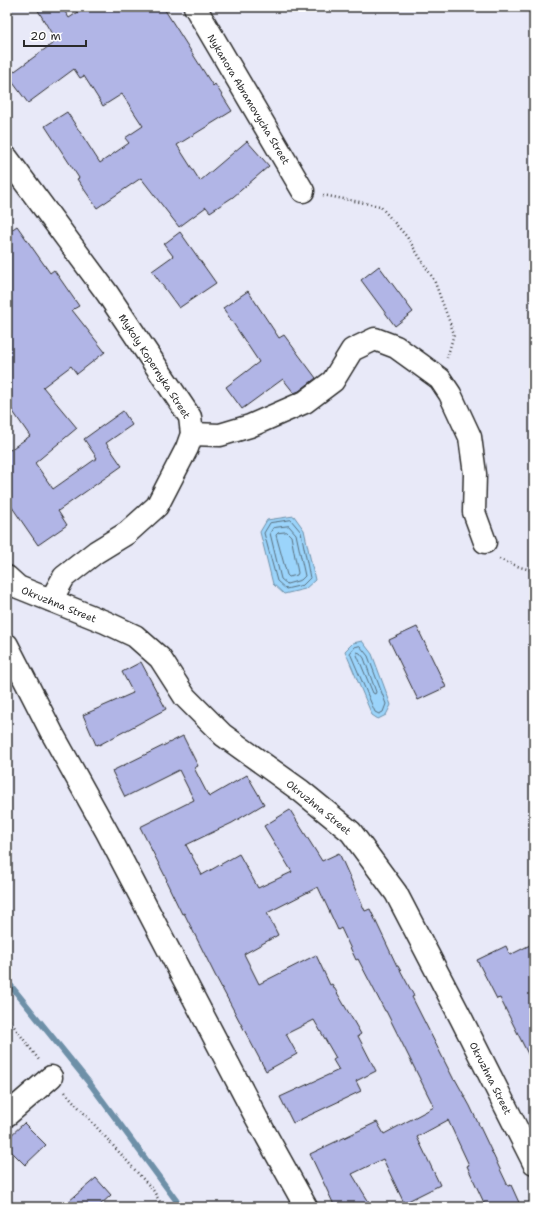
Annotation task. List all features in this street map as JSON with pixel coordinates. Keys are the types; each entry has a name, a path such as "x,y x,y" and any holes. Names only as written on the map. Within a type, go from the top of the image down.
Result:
{"street":[{"name":"Nykanora Abramovycha Street","path":"195,7 303,191"},
{"name":"Mykoly Kopernyka Street","path":"7,158 106,292 186,410 190,417 192,434"},
{"path":"51,600 64,577 96,552 127,533 157,506 187,448 192,434 220,435 250,426 305,402 333,381 352,350 376,339 396,347 440,380 450,394 470,437 476,474 474,512 485,542"},
{"name":"Okruzhna Street","path":"7,577 18,587 105,622 135,636 160,658 185,698 223,735 301,791 351,832 396,893 461,1018 534,1164"},
{"path":"7,645 52,733 106,832 256,1117 306,1207"},
{"path":"7,1115 51,1076"}],"path":[{"path":"303,191 380,206 407,237 434,280 454,334 440,380"},
{"path":"485,542 494,557 534,571"},
{"path":"7,1017 51,1076 153,1190 163,1207"}],"water":[{"path":"294,516 304,530 315,580 305,589 284,594 273,584 260,532 267,520"},
{"path":"362,641 372,654 391,705 386,715 378,719 372,715 345,651 353,643"}],"building":[{"path":"36,7 62,7 69,18 86,7 163,7 213,86 215,84 232,111 177,145 200,181 247,141 269,166 233,197 210,212 206,207 179,227 141,178 97,208 77,179 79,178 45,126 67,112 100,163 129,143 125,138 143,126 122,94 103,106 84,76 80,78 74,69 28,103 8,76 56,41"},
{"path":"17,226 50,273 54,270 79,306 72,310 105,352 77,374 71,366 43,387 77,428 35,463 53,489 97,458 84,439 123,411 132,425 106,443 122,466 58,511 67,525 38,545 7,500 7,452 30,436 7,403 7,233"},
{"path":"180,232 216,283 179,308 152,271 173,256 164,244"},
{"path":"379,266 413,312 395,326 361,280"},
{"path":"248,291 279,338 284,335 316,378 294,393 283,379 242,409 226,387 259,362 223,308"},
{"path":"417,627 446,687 418,700 389,640"},
{"path":"141,662 166,709 99,745 96,745 83,715 133,693 122,672"},
{"path":"183,736 198,766 194,768 209,797 247,775 264,804 232,823 186,845 202,875 239,854 258,888 292,872 264,826 290,810 322,861 339,853 365,911 370,909 454,1080 455,1079 470,1106 508,1186 511,1185 521,1207 486,1207 467,1166 469,1165 448,1120 417,1137 440,1185 404,1203 383,1159 352,1174 372,1207 335,1207 310,1154 377,1122 384,1134 434,1107 358,959 356,960 341,928 338,930 318,887 267,913 278,935 244,954 259,984 316,955 330,985 332,984 361,1034 358,1036 376,1071 356,1081 361,1091 293,1123 280,1097 339,1070 333,1060 336,1058 314,1020 286,1034 297,1054 266,1071 184,913 182,914 166,881 167,880 140,827 194,800 179,770 125,797 112,771"},
{"path":"534,943 534,1066 500,998 497,999 477,960 506,946 510,955"},
{"path":"24,1123 46,1145 25,1165 7,1147 7,1139"},
{"path":"96,1178 111,1195 98,1207 62,1207"}],"waterway":[{"path":"7,981 91,1085 181,1207"}]}
